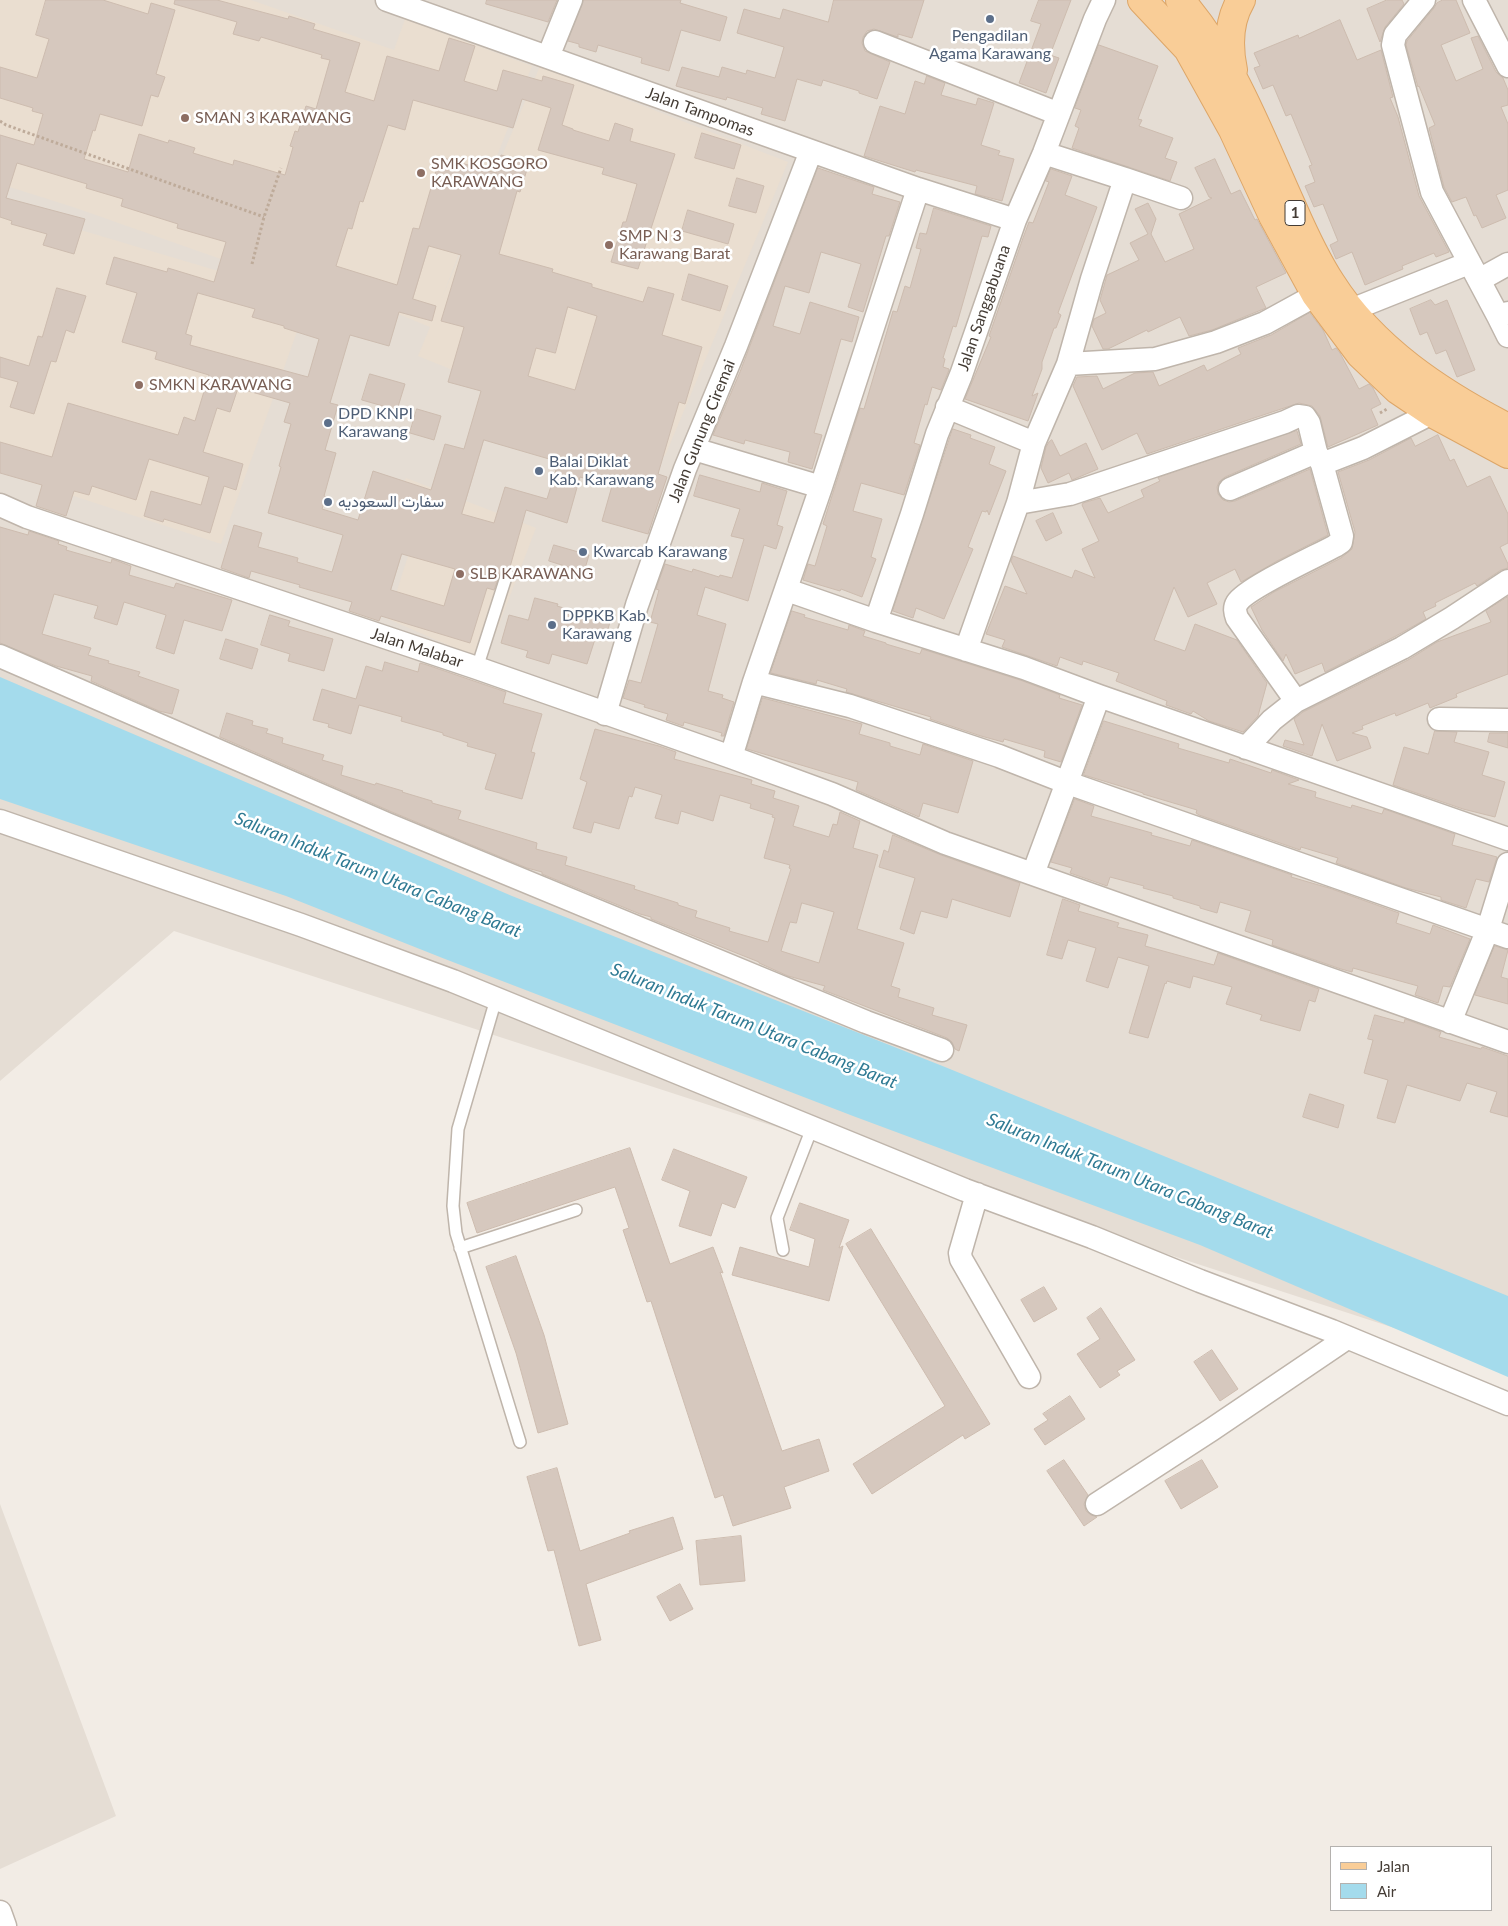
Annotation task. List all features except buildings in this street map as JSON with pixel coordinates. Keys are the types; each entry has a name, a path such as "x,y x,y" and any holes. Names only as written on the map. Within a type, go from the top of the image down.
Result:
{"main road":[{"name":"1","path":"1180,0 1197,19 1214,43 1234,79 1308,242 1331,284 1351,310 1367,345 1398,390 1432,413 1508,454"},
{"path":"1234,79 1228,49 1232,19 1241,0"},
{"name":"1","path":"1147,1 1188,49 1233,130 1273,216 1316,295 1367,345 1412,370 1472,409 1508,428"}],"street":[{"name":"Jalan Tampomas","path":"387,0 918,189 1015,220"},
{"path":"548,57 571,0"},
{"name":"Jalan Sanggabuana","path":"876,621 937,434 961,375 1015,220 1104,0"},
{"path":"1424,0 1395,35 1394,45 1432,192 1474,272 1503,315 1508,336"},
{"path":"1474,0 1508,66"},
{"path":"875,42 1059,114"},
{"name":"Jalan Gunung Ciremai","path":"605,714 637,605 694,449 811,151"},
{"path":"1044,152 1181,198"},
{"path":"966,650 1018,503 1034,443 1068,364 1092,278 1125,179"},
{"path":"732,757 754,682 821,487 918,189"},
{"path":"1351,310 1474,272 1508,264"},
{"path":"1068,364 1155,359 1216,342 1265,323 1316,295"},
{"path":"947,407 1034,443"},
{"path":"1230,489 1319,458 1363,448 1432,413"},
{"path":"1018,503 1070,494 1188,456 1298,416 1305,418 1309,423 1342,536 1341,542 1244,595 1237,602 1234,610 1237,618 1296,700"},
{"path":"694,449 821,487"},
{"name":"Jalan Malabar","path":"0,505 27,517 477,668 732,757 832,794 946,843 1508,1042"},
{"path":"1246,748 1272,720 1296,700 1402,648 1452,618 1508,580"},
{"path":"786,590 1024,668 1508,839"},
{"path":"0,656 387,824 866,1022 942,1050"},
{"path":"754,682 850,706 999,756 1068,783 1498,933"},
{"path":"1033,874 1100,696"},
{"path":"1439,719 1508,720"},
{"path":"0,821 301,925 453,981 976,1194 1092,1237 1508,1404"},
{"path":"1450,1022 1498,933 1508,864"},
{"path":"976,1194 960,1253 961,1259 1029,1377"},
{"path":"1096,1504 1211,1430 1347,1338"},
{"path":"0,1912 5,1926"}],"lane":[{"path":"477,668 507,574"},
{"path":"496,999 458,1129 453,1206 460,1248 520,1442"},
{"path":"783,1250 777,1218 812,1128"},
{"path":"460,1248 576,1210"}],"path":[{"path":"0,121 264,217"},
{"path":"252,264 264,217 280,168"}],"shaded area":[{"path":"0,0 1508,0 1508,1365 174,931 0,1081"},
{"path":"0,0 251,0 394,50 405,19 532,66 441,300 540,66 788,162 665,456 418,356 430,327 315,280 303,288 73,207 0,184"},
{"name":"SMKN KARAWANG","path":"0,206 309,298 221,544 0,472"},
{"name":"SLB KARAWANG","path":"406,478 536,528 485,661 388,619 422,512 398,497"},
{"path":"0,1504 116,1816 0,1869"}],"water":[{"name":"Saluran Induk Tarum Utara Cabang Barat","path":"0,677 512,896 940,1065 1508,1296 1508,1377 1200,1245 853,1116 286,896 0,799"}],"place":[{"name":"Pengadilan Agama Karawang","path":"990,19"},
{"name":"SMAN 3 KARAWANG","path":"185,118"},
{"name":"SMK KOSGORO KARAWANG","path":"421,173"},
{"name":"SMP N 3 Karawang Barat","path":"609,245"},
{"name":"SMKN KARAWANG","path":"139,385"},
{"name":"DPD KNPI Karawang","path":"328,423"},
{"name":"Balai Diklat Kab. Karawang","path":"539,471"},
{"name":"سفارت السعوديه","path":"328,502"},
{"name":"Kwarcab Karawang","path":"583,552"},
{"name":"SLB KARAWANG","path":"460,574"},
{"name":"DPPKB Kab. Karawang","path":"552,625"}]}
